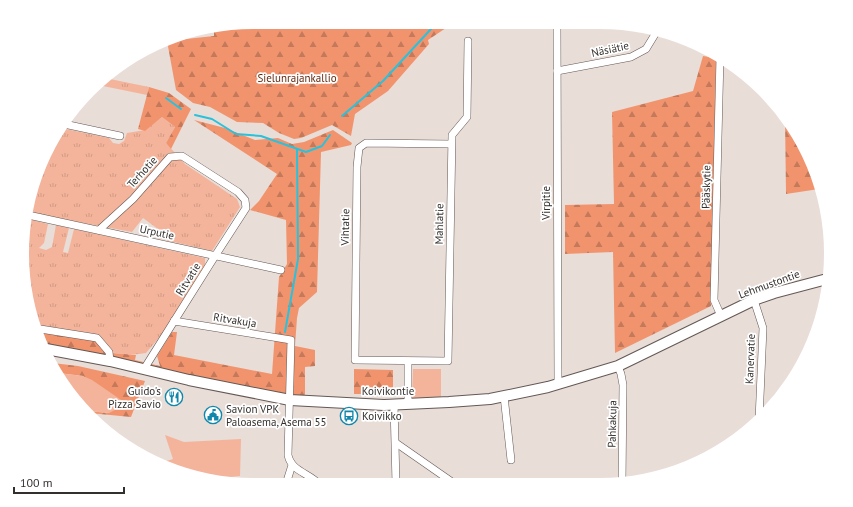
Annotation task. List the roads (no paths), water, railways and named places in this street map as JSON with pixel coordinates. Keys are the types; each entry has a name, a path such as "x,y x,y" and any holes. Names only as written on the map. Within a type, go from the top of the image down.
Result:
{"main road":[{"name":"Lehmustontie","path":"721,316 754,300 822,280"},
{"name":"Koivikontie","path":"51,350 110,361 290,400 394,404 449,402 490,399 558,384 618,366 721,316"}],"street":[{"name":"Virpitie","path":"557,29 558,384"},
{"name":"Näsiätie","path":"557,71 631,57 646,49 654,36"},
{"name":"Mahlatie","path":"396,361 449,365 452,135 468,117 468,41"},
{"name":"Pääskytie","path":"720,64 714,300 721,316"},
{"path":"70,125 120,136"},
{"name":"Vihtatie","path":"396,361 355,360 358,151 360,146 366,143 452,144"},
{"name":"Terhotie","path":"99,230 133,198 170,157 182,156 238,192 245,200"},
{"name":"Ritvatie","path":"144,369 246,208 245,200"},
{"name":"Urputie","path":"32,216 282,270"},
{"name":"Kanervatie","path":"754,300 763,328 759,411"},
{"name":"Ritvakuja","path":"174,321 291,340 290,400"},
{"path":"42,329 97,338 109,352 110,361"},
{"path":"408,361 408,404"},
{"name":"Pahkakuja","path":"618,366 623,385 622,477"},
{"path":"504,396 511,460"},
{"path":"290,400 288,455 292,465 312,478"},
{"path":"394,404 396,478"},
{"path":"396,443 446,478"},
{"path":"288,478 292,465"}],"waterway":[{"path":"342,116 383,81 431,29"},
{"path":"166,98 181,109"},
{"path":"195,115 212,119 236,134 261,136 306,152 322,146 330,135"},
{"path":"285,332 298,259 297,149"}],"place":[{"name":"Guido's Pizza Savio","path":"174,397"},
{"name":"Savion VPK Paloasema, Asema 55","path":"213,415"},
{"name":"Koivikko","path":"349,416"}],"park label":[{"name":"Sielunrajankallio","path":"297,78"}]}
